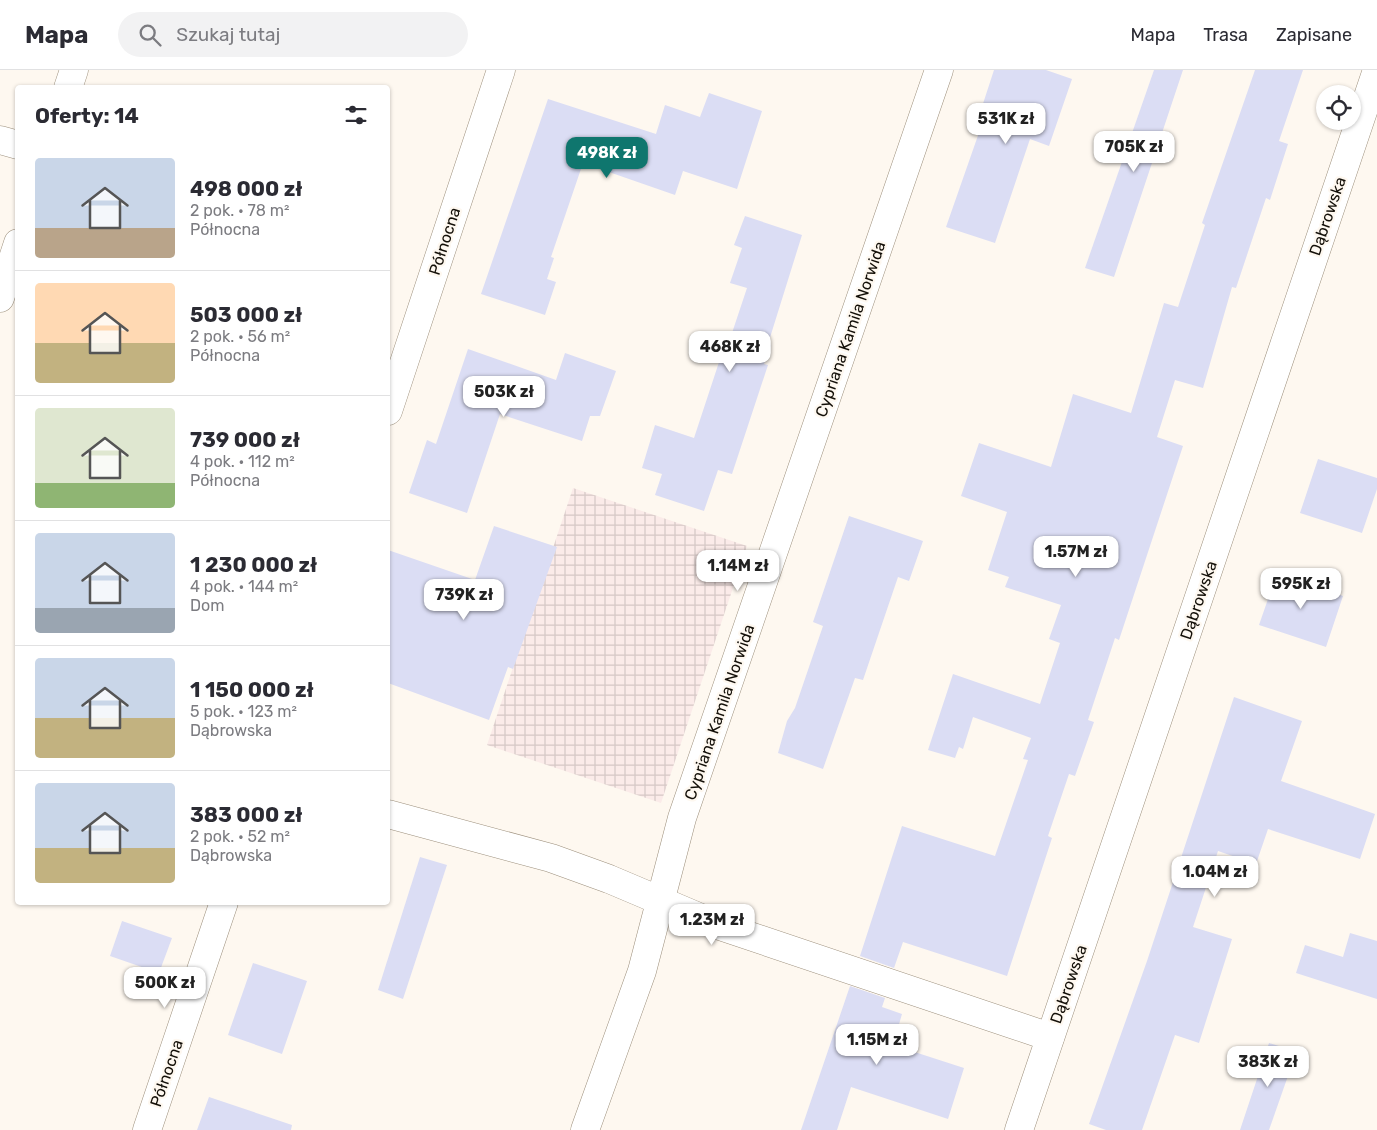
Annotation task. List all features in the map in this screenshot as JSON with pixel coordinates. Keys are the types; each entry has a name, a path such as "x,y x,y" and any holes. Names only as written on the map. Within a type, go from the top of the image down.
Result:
{"street":[{"path":"69,85 74,70"},
{"name":"Północna","path":"390,405 501,70"},
{"name":"Cypriana Kamila Norwida","path":"585,1130 642,971 682,818 939,70"},
{"name":"Dąbrowska","path":"1019,1130 1377,70"},
{"path":"0,140 15,144"},
{"path":"0,298 15,252"},
{"path":"390,815 551,858 660,899 720,926 1050,1037"},
{"name":"Północna","path":"147,1130 223,905"}],"shaded area":[{"path":"573,488 747,546 661,803 487,745"}],"building":[{"path":"994,70 1046,70 1072,79 1049,146 1030,139 995,243 946,227 982,124 977,122"},
{"path":"1154,70 1183,70 1114,277 1085,268"},
{"path":"1255,70 1303,70 1279,141 1288,144 1270,200 1266,198 1236,288 1232,287 1203,388 1175,380 1157,437 1183,446 1119,640 1115,638 1088,720 1094,722 1075,776 1069,774 1048,836 1052,838 1007,976 903,942 894,968 860,956 902,826 995,856 1028,760 1023,759 1031,738 973,717 963,749 959,747 955,758 928,750 953,674 1040,704 1060,643 1049,639 1061,605 1005,587 1009,577 988,570 1007,512 961,496 979,443 1051,467 1073,394 1131,413 1164,303 1178,307 1205,225 1202,223"},
{"path":"709,93 762,111 737,189 683,171 675,195 583,163 551,257 554,258 547,279 556,282 545,315 481,294 548,99 656,134 665,105 700,117"},
{"path":"745,216 802,235 768,344 771,345 764,364 768,365 732,474 718,470 704,511 655,495 662,474 642,468 655,425 694,438 723,350 726,351 747,288 730,283 742,248 734,245"},
{"path":"468,349 556,380 565,353 616,371 600,416 590,416 582,441 500,414 467,513 409,493 427,440 436,444"},
{"path":"1318,459 1377,478 1377,489 1362,533 1300,513"},
{"path":"849,516 923,541 909,581 898,577 863,680 855,678 823,769 778,753 787,721 795,708 823,626 813,622"},
{"path":"494,526 557,547 513,669 508,667 489,720 390,684 390,551 475,580"},
{"path":"1277,573 1343,596 1326,647 1259,625"},
{"path":"1234,697 1302,721 1281,781 1375,814 1360,859 1268,829 1256,864 1218,851 1193,927 1232,939 1199,1043 1175,1035 1142,1130 1106,1130 1089,1124 1147,961"},
{"path":"420,857 447,865 403,999 378,990"},
{"path":"122,921 172,938 159,973 110,956"},
{"path":"1350,933 1377,941 1377,999 1296,973 1305,945 1343,957"},
{"path":"253,963 307,981 282,1054 228,1035"},
{"path":"850,986 885,998 882,1007 902,1014 893,1045 964,1068 948,1119 851,1087 837,1130 801,1130"},
{"path":"1269,1043 1295,1051 1289,1073 1269,1130 1240,1130"},
{"path":"209,1097 292,1125 291,1130 197,1130"}]}
